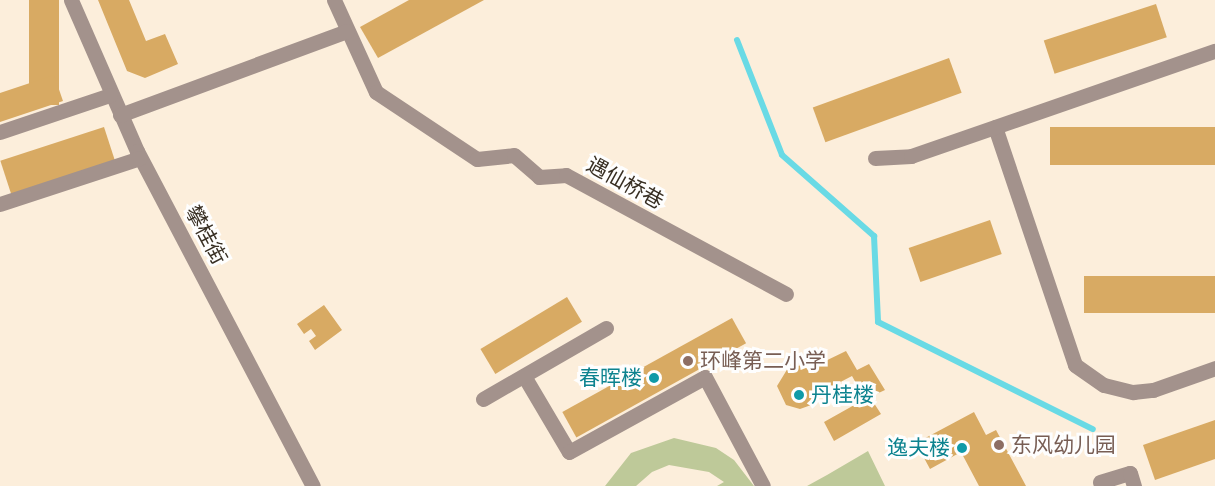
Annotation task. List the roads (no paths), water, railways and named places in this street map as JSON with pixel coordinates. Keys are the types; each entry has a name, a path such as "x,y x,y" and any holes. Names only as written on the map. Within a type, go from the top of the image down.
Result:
{"street":[{"name":"攀桂街","path":"71,0 110,95 139,155 313,486"},
{"name":"遇仙桥巷","path":"334,0 376,92 477,159 514,155 539,177 566,175 786,294"},
{"path":"120,115 347,31"},
{"path":"875,158 911,156 1215,51"},
{"path":"0,132 110,95"},
{"path":"995,127 1075,365 1104,385 1133,392 1153,390 1215,368"},
{"path":"0,204 139,155"},
{"path":"483,399 606,328"},
{"path":"524,376 569,452 705,377 763,486"},
{"path":"1100,482 1130,473 1134,486"}],"waterway":[{"path":"737,40 782,155 874,236 878,322 1093,429"}],"place":[{"name":"环峰第二小学","path":"688,361"},
{"name":"春晖楼","path":"654,378"},
{"name":"丹桂楼","path":"799,395"},
{"name":"东风幼儿园","path":"999,445"},
{"name":"逸夫楼","path":"962,448"}]}
